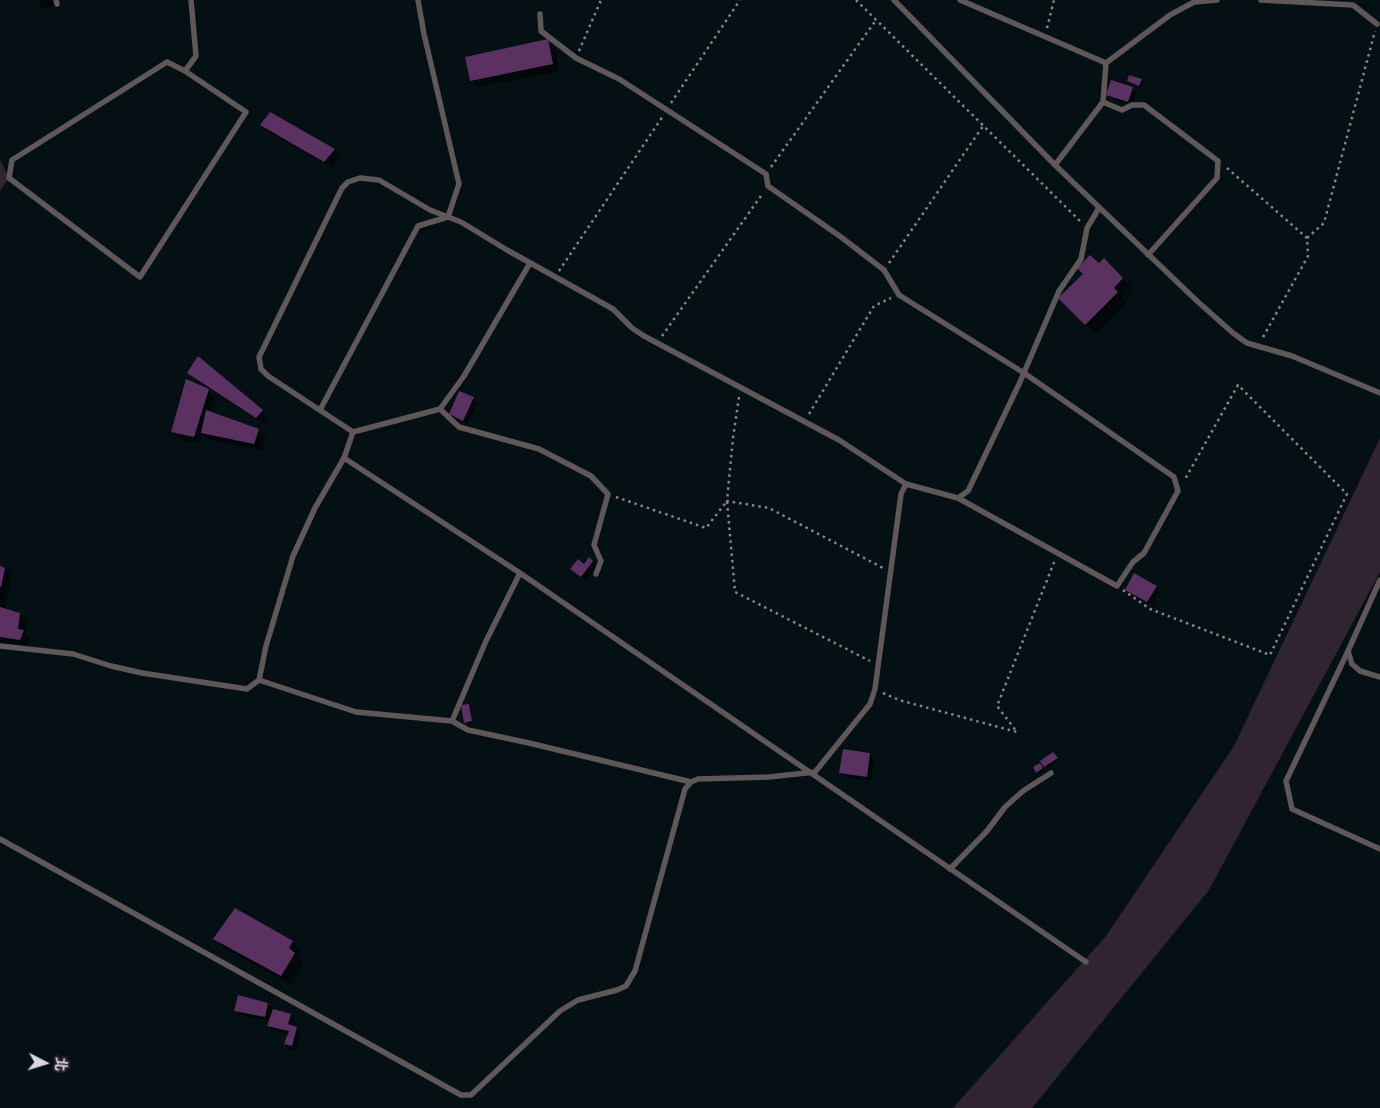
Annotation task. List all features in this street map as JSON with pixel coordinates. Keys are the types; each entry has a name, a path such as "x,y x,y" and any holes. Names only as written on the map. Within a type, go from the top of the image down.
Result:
{"lane":[{"path":"185,71 196,56 191,0"},
{"path":"418,0 458,184 448,217"},
{"path":"894,0 1055,165 1148,255 1233,333 1247,343 1292,356 1380,393"},
{"path":"960,0 1106,63"},
{"path":"1055,165 1103,102 1106,63 1170,15 1194,2 1218,0"},
{"path":"1261,0 1353,5 1377,24"},
{"path":"530,262 464,376 440,409 353,432 268,376 261,369 258,357 342,188 348,182 360,178 379,180 430,210 461,222 613,309 632,328 657,344 839,440 906,484 958,498 1117,586 1133,562 1144,553 1178,491 1174,477 1024,373 900,295 884,270 841,237 768,186 766,174 620,78 576,58 542,32 540,14"},
{"path":"167,62 185,71 246,112 140,277 9,178 12,160 167,62"},
{"path":"1103,102 1122,110 1132,105 1144,105 1218,161 1217,178 1148,255"},
{"path":"958,498 968,491 1024,373 1059,291 1081,259 1087,228 1099,208"},
{"path":"320,410 418,226 448,217"},
{"path":"440,409 459,427 538,449 591,476 608,494 594,545 601,561 596,574"},
{"path":"0,646 73,654 142,673 247,689 259,680 266,646 293,556 314,508 344,458 353,432"},
{"path":"344,458 520,573 1086,962"},
{"path":"259,680 356,712 452,721 468,730 691,782 814,772 870,704 878,666 901,494 906,484"},
{"path":"452,721 486,641 520,573"},
{"path":"1380,580 1286,782 1292,810 1380,849"},
{"path":"1348,651 1352,664 1360,671 1380,677"},
{"path":"950,869 987,831 1005,807 1023,791 1051,773"},
{"path":"0,839 461,1095 471,1095 560,1011 578,1000 618,990 626,986 634,971 685,789 691,782"}],"path":[{"path":"576,58 601,0"},
{"path":"555,277 740,0"},
{"path":"856,0 1087,228"},
{"path":"1045,37 1054,0"},
{"path":"766,174 876,20"},
{"path":"1258,346 1308,256 1308,238 1324,223 1377,24"},
{"path":"884,270 983,126"},
{"path":"1218,161 1308,238"},
{"path":"657,344 768,186"},
{"path":"804,421 874,306 900,295"},
{"path":"1117,586 1150,609 1270,655 1347,494 1238,385 1178,491"},
{"path":"741,388 733,438 727,501 735,592 878,666"},
{"path":"608,494 706,528 727,501"},
{"path":"727,501 769,508 890,572"},
{"path":"874,689 899,700 1017,732 998,706 1057,554"}],"shaded area":[{"path":"0,0 1380,0 1380,438 1234,746 1106,936 953,1108 0,1108 0,191 9,178 0,160"},
{"path":"1380,572 1380,1108 1032,1108 1209,890"}],"building":[{"path":"548,39 553,64 470,81 465,57"},
{"path":"1129,75 1142,79 1139,86 1127,81"},
{"path":"1111,80 1133,87 1128,102 1106,95"},
{"path":"270,112 335,149 324,162 260,125"},
{"path":"1090,255 1099,263 1104,258 1123,278 1114,288 1118,292 1085,325 1058,298 1083,274 1077,268"},
{"path":"198,356 263,410 256,418 187,373"},
{"path":"186,379 209,389 194,437 171,432"},
{"path":"459,391 474,397 463,421 449,414"},
{"path":"206,410 259,429 254,444 201,433"},
{"path":"589,557 593,561 581,577 570,569 578,559 584,564"},
{"path":"0,566 5,568 1,587 0,587"},
{"path":"1134,573 1157,586 1147,602 1125,590"},
{"path":"0,607 20,613 18,629 24,630 20,640 0,637"},
{"path":"469,704 472,721 464,723 461,705"},
{"path":"843,749 870,753 867,777 839,773"},
{"path":"1053,752 1058,758 1044,767 1040,761"},
{"path":"1040,763 1043,768 1036,773 1033,767"},
{"path":"235,908 293,941 289,948 295,953 281,976 213,939"},
{"path":"238,995 268,1003 265,1017 234,1011"},
{"path":"273,1009 291,1014 288,1024 297,1027 292,1046 284,1044 289,1031 267,1026"}]}
